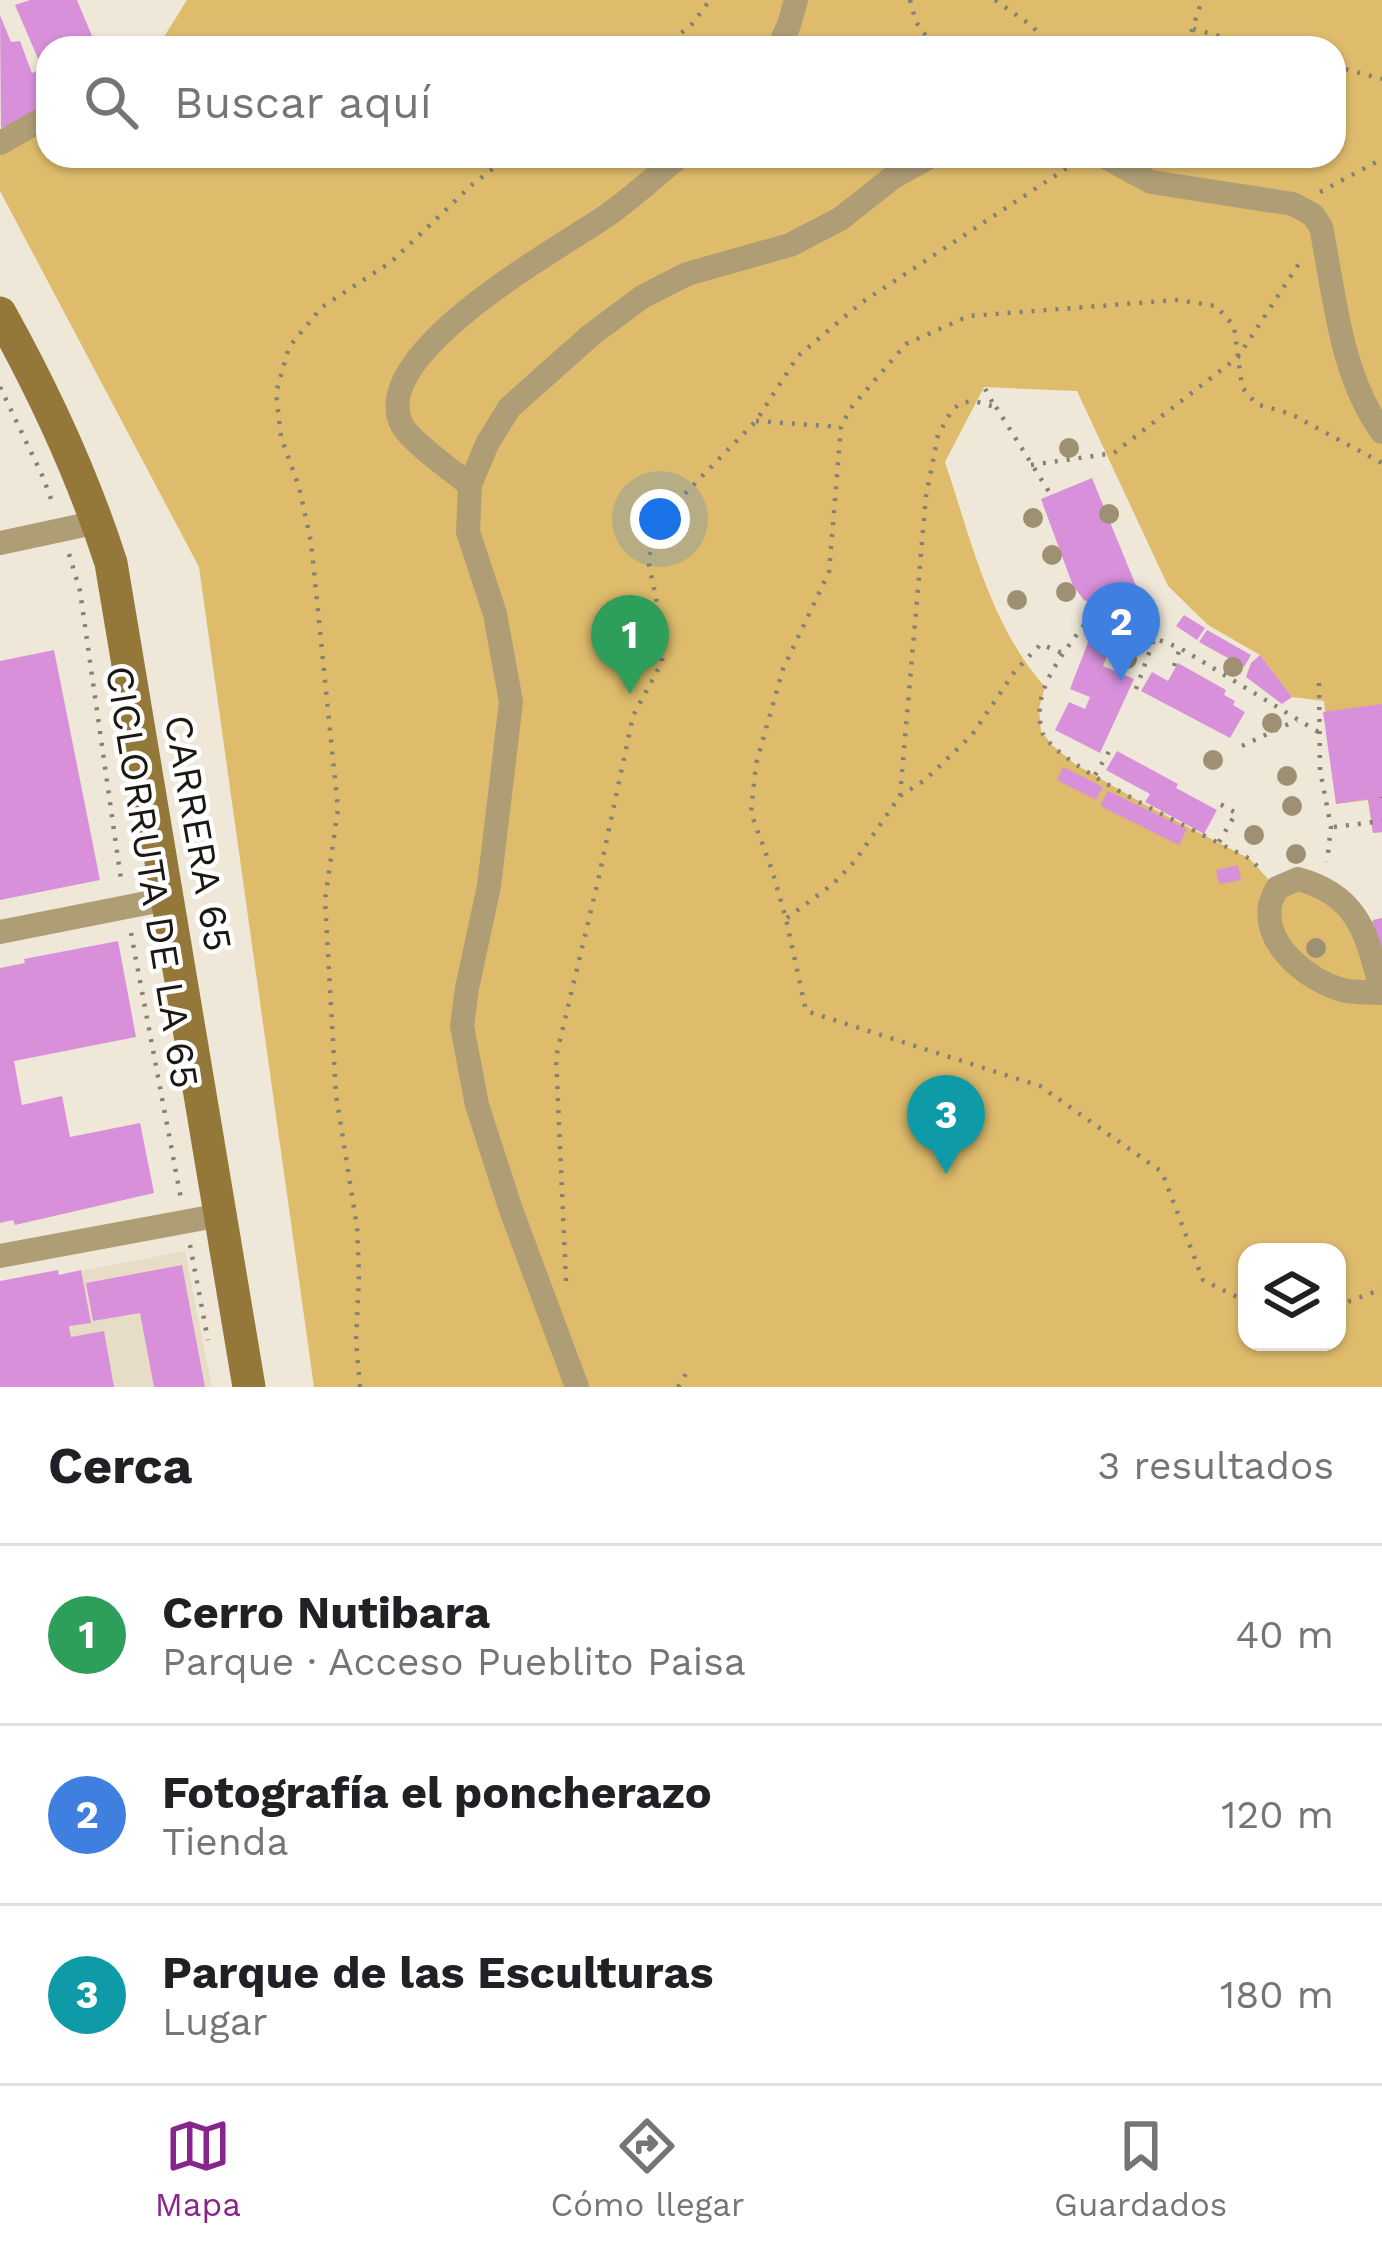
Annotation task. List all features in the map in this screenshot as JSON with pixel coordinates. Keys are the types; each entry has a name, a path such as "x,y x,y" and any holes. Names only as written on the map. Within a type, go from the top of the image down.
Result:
{"main road":[{"name":"CARRERA 65","path":"3,323 54,419 111,563 249,1387"}],"street":[{"path":"784,36 796,0"},
{"path":"0,143 36,123"},
{"path":"470,485 402,424 398,406 410,371 440,332 505,280 610,213 665,168"},
{"path":"578,1387 477,1105 462,1026 489,886 511,702 495,614 468,532 470,485 509,408 642,297 687,274 790,244 840,219 910,168"},
{"path":"1125,168 1151,182 1293,204 1313,215 1321,227 1351,374 1365,408 1382,431"},
{"path":"0,543 98,522"},
{"path":"1298,880 1324,886 1362,924 1382,993 1344,991 1305,973 1272,932 1270,907 1276,888 1298,880"},
{"path":"0,932 167,899"},
{"path":"0,1256 221,1215"}],"path":[{"path":"678,36 710,0"},
{"path":"910,0 926,36"},
{"path":"995,0 1042,36"},
{"path":"1190,36 1202,0"},
{"path":"1193,29 1220,36"},
{"path":"1346,69 1382,79"},
{"path":"1293,204 1382,159"},
{"path":"360,1387 357,1227 336,1095 325,900 338,808 311,542 281,436 276,393 289,347 322,307 391,262 494,168"},
{"path":"567,1294 556,1057 633,716 662,662 663,631 647,560 668,512 756,421 798,356 860,303 1068,168"},
{"path":"1031,465 1114,453 1238,357 1284,289"},
{"path":"1238,1298 1203,1280 1162,1172 1040,1086 806,1011 786,919 751,813 756,764 783,669 829,572 841,427 850,409 906,344 968,316 1177,300 1216,306 1234,326 1242,387 1256,404 1291,414 1382,463"},
{"name":"CICLORRUTA DE LA 65","path":"0,387 42,475 80,591 115,850 209,1346"},
{"path":"901,796 926,496 938,435 952,410 974,401 995,407 984,387 1051,495"},
{"path":"756,421 841,427"},
{"path":"1276,888 1250,859 1076,764 1042,731 1039,708 1045,687 1094,608 1114,622 1180,648 1320,733"},
{"path":"1136,689 1154,639"},
{"path":"786,919 833,884 901,796 972,735 1015,671 1041,644 1064,654"},
{"path":"1174,665 1180,648"},
{"path":"1319,683 1320,770 1331,827 1324,886"},
{"path":"1242,746 1297,720"},
{"path":"1095,776 1111,748"},
{"path":"1219,842 1236,813 1220,804"},
{"path":"1331,827 1382,821"},
{"path":"1346,1303 1382,1289"},
{"path":"678,1387 688,1370"}],"shaded area":[{"path":"187,0 1382,0 1382,832 1373,833 1368,800 1336,804 1324,701 1292,697 1260,655 1208,625 1168,586 1077,391 984,387 945,462 996,609 1045,687 1039,708 1041,731 1052,745 1144,804 1250,859 1276,888 1298,879 1362,924 1382,918 1382,1387 314,1387 199,567 0,191 0,153 36,131 36,168 1346,168 1346,36 164,36"},
{"path":"185,1251 212,1387 81,1387 59,1275"}],"building":[{"path":"30,0 77,0 92,36 36,36 36,54 15,5"},
{"path":"0,15 11,42 20,41 32,73 36,71 36,114 1,128"},
{"path":"1092,478 1148,615 1123,622 1084,600 1073,586 1041,499"},
{"path":"1184,615 1205,628 1197,640 1176,626"},
{"path":"1207,630 1251,655 1244,667 1199,642"},
{"path":"1092,632 1113,641 1103,666 1134,679 1100,753 1055,730 1069,702 1085,709 1090,697 1070,689"},
{"path":"54,650 100,880 0,900 0,661"},
{"path":"1260,655 1292,697 1282,704 1246,677"},
{"path":"1178,663 1226,690 1224,695 1245,712 1230,738 1141,691 1152,672 1168,681"},
{"path":"1382,704 1382,832 1373,833 1368,799 1336,804 1323,712"},
{"path":"1117,751 1217,810 1204,834 1145,802 1150,794 1106,770"},
{"path":"1063,767 1103,787 1096,800 1057,780"},
{"path":"1108,791 1187,829 1179,845 1100,806"},
{"path":"1238,865 1241,880 1219,884 1216,870"},
{"path":"1382,918 1382,957 1380,957 1373,920"},
{"path":"118,941 136,1037 14,1061 22,1105 62,1096 70,1137 140,1123 154,1193 15,1225 13,1220 0,1223 0,968"},
{"path":"182,1265 205,1387 154,1387 140,1313 93,1321 86,1283"},
{"path":"58,1270 59,1275 81,1270 91,1323 69,1326 71,1337 104,1331 114,1387 0,1387 0,1281"}],"place":[{"name":"Fotografía el poncherazo","path":"1121,681"},
{"name":"Cerro Nutibara","path":"630,694"},
{"name":"Parque de las Esculturas","path":"946,1174"}]}
